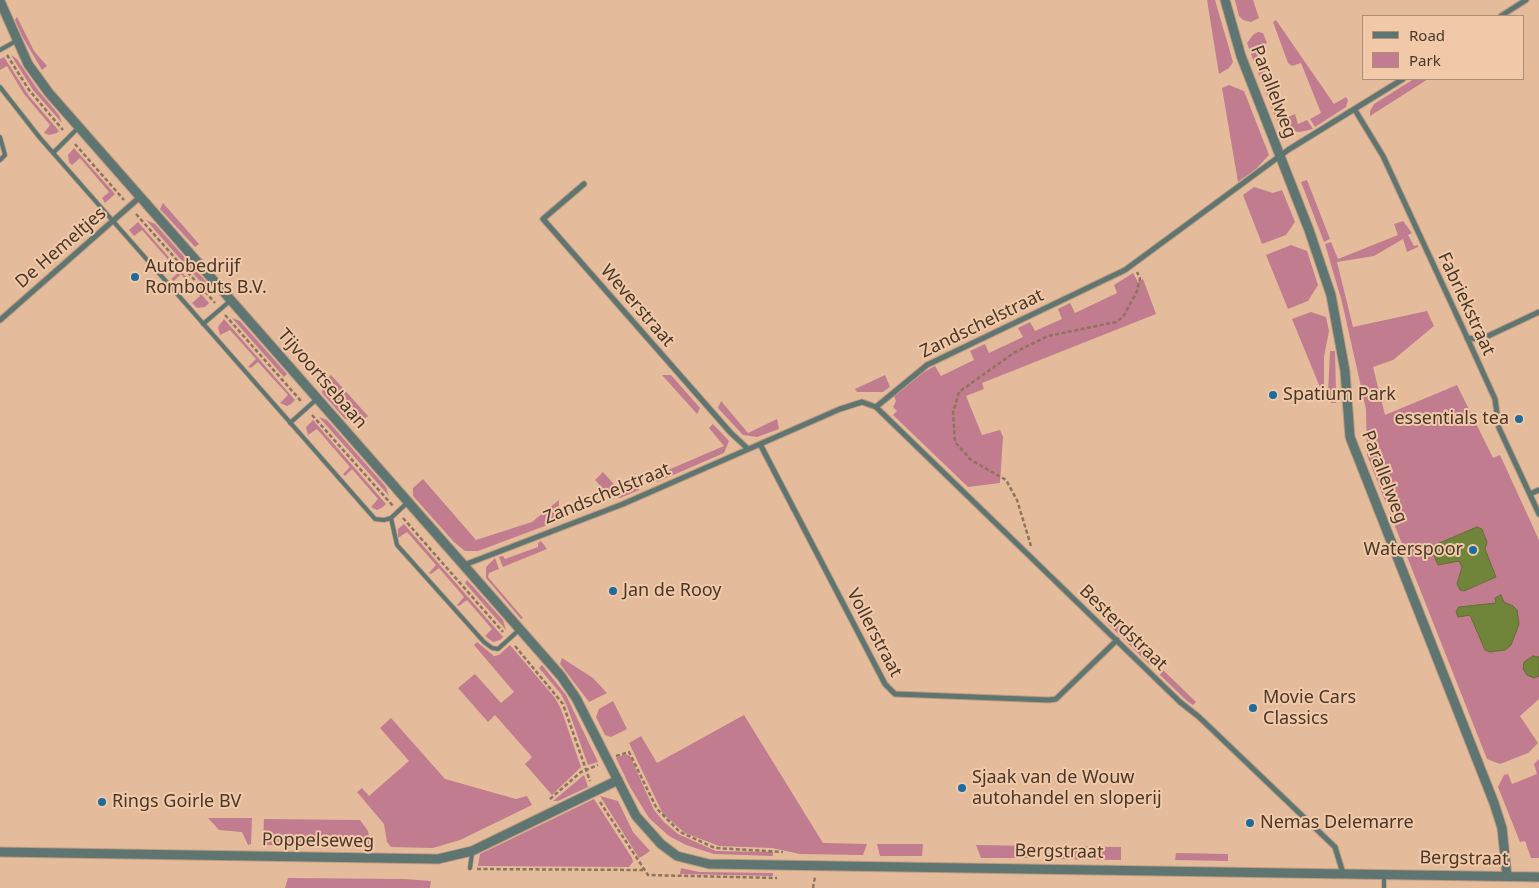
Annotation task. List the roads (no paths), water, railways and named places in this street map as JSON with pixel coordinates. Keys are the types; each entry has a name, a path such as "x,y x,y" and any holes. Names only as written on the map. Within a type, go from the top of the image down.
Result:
{"street":[{"name":"Parallelweg","path":"1225,0 1241,56 1308,230 1330,295 1345,371 1350,437 1494,803 1502,828 1507,876"},
{"path":"1503,15 1526,0"},
{"name":"Tijvoortsebaan","path":"0,1 16,41 38,80 561,676 576,698 618,780"},
{"name":"Zandschelstraat","path":"464,565 623,504 748,449 862,402 876,407 927,365 1118,274 1280,158 1288,150 1400,80"},
{"name":"Fabriekstraat","path":"1355,110 1383,156 1495,399 1499,428 1539,514"},
{"name":"Weverstraat","path":"584,184 543,219 730,432 748,449"},
{"name":"De Hemeltjes","path":"0,320 140,197"},
{"path":"1467,338 1478,339 1488,336 1539,312"},
{"name":"Besterdstraat","path":"876,407 1335,847 1343,873"},
{"name":"Vollerstraat","path":"760,444 885,684 894,694 1039,700 1056,698 1117,640"},
{"path":"1530,494 1539,490"},
{"name":"Bergstraat","path":"618,780 636,816 661,844 677,856 709,864 1539,877"},
{"name":"Poppelseweg","path":"0,852 424,859 453,857 472,851 618,780"}],"lane":[{"path":"0,50 16,41"},
{"path":"0,87 15,109 112,221 375,519 384,520 391,518 409,502"},
{"path":"53,153 79,127"},
{"path":"0,137 5,155 0,160"},
{"path":"204,324 231,300"},
{"path":"290,423 318,398"},
{"path":"391,518 397,545 484,642 492,648 498,649 520,629"},
{"path":"470,868 472,851"},
{"path":"1384,874 1384,888"}],"place":[{"name":"Autobedrijf Rombouts B.V.","path":"135,277"},
{"name":"Spatium Park","path":"1273,395"},
{"name":"essentials tea","path":"1519,419"},
{"name":"Waterspoor","path":"1473,550"},
{"name":"Jan de Rooy","path":"613,591"},
{"name":"Movie Cars Classics","path":"1253,708"},
{"name":"Sjaak van de Wouw autohandel en sloperij","path":"962,788"},
{"name":"Rings Goirle BV","path":"102,802"},
{"name":"Nemas Delemarre","path":"1250,823"}]}
